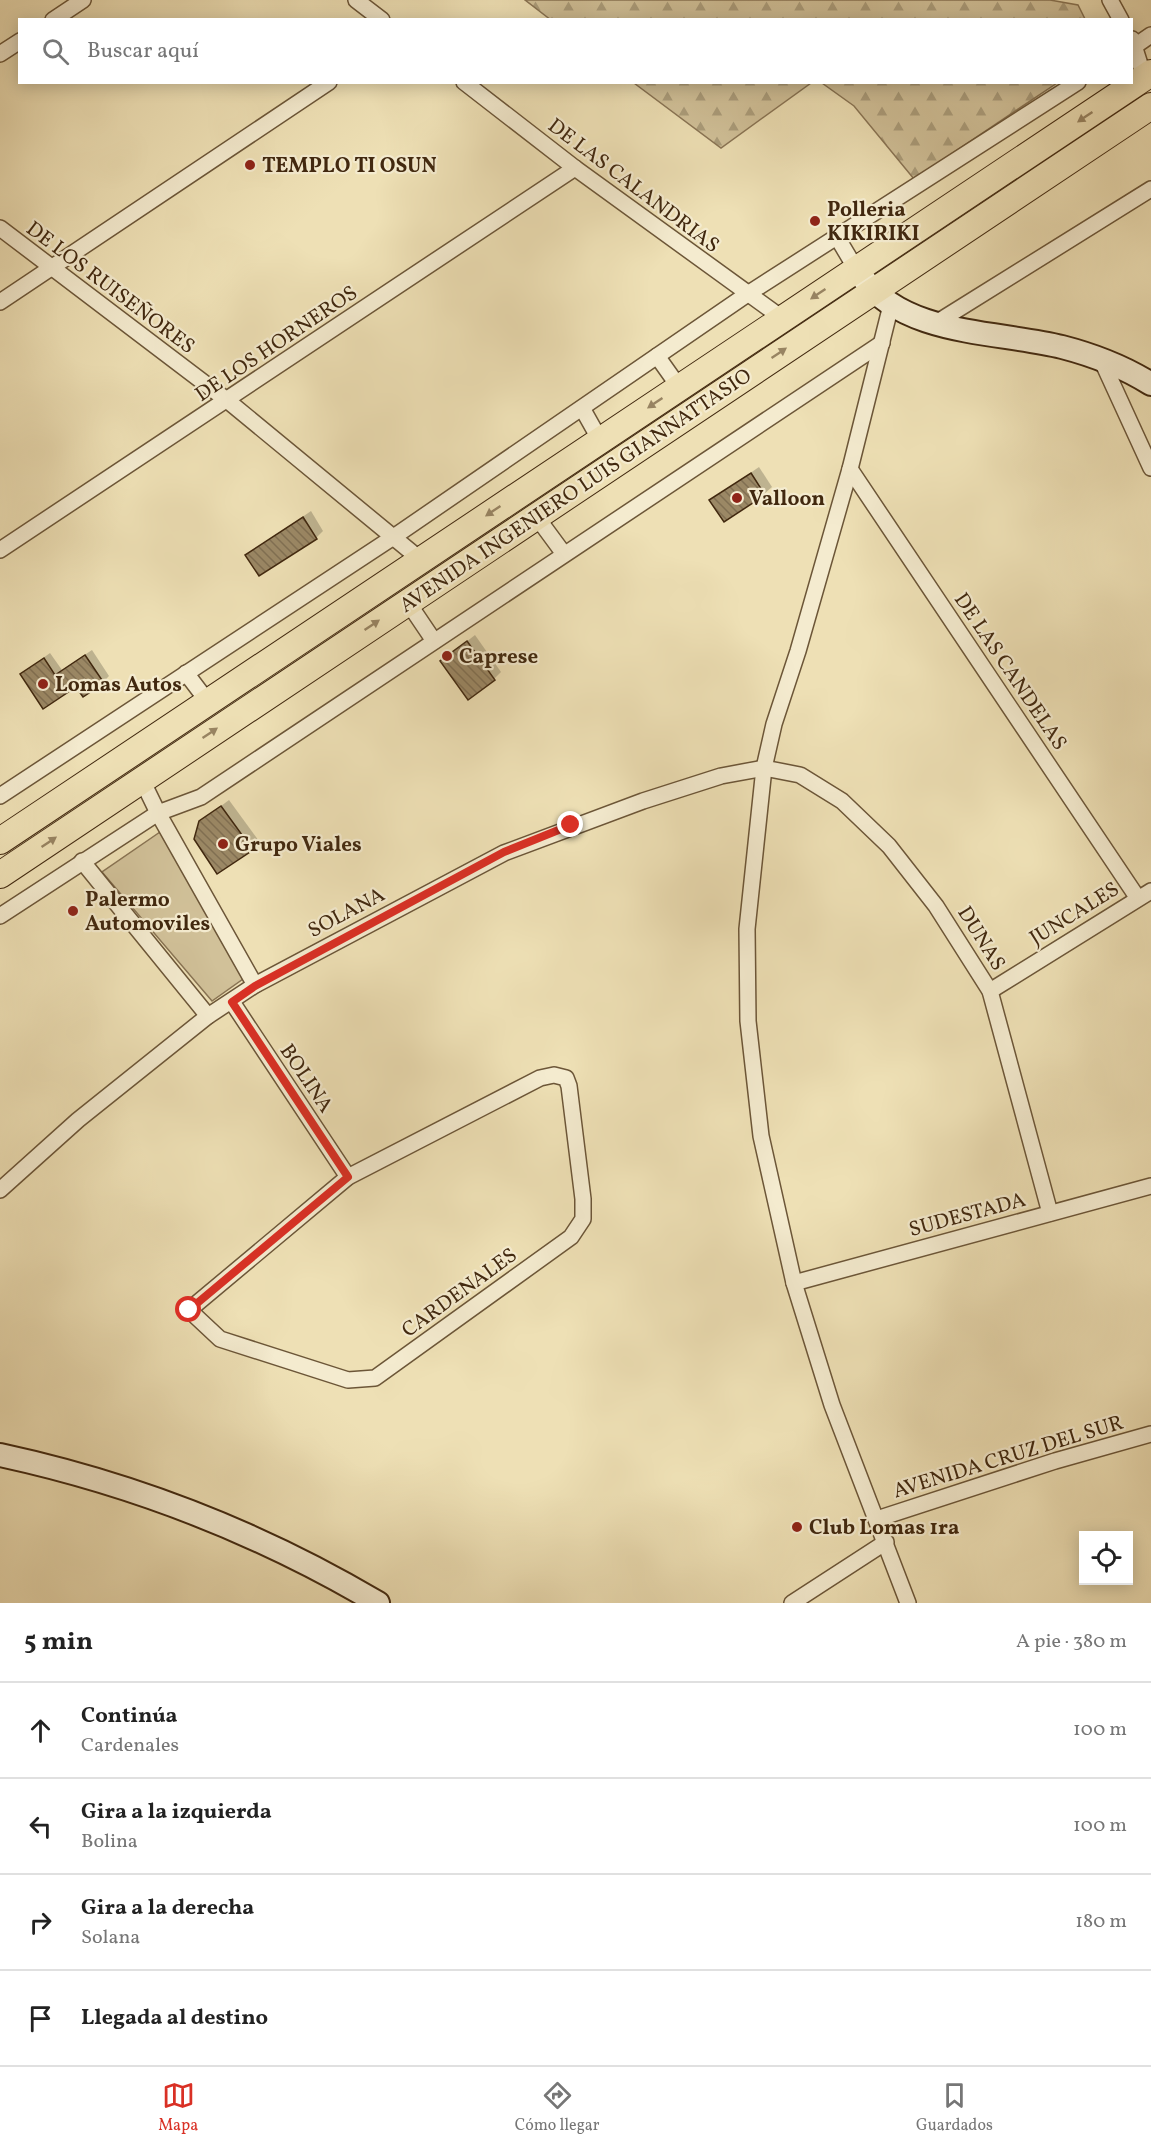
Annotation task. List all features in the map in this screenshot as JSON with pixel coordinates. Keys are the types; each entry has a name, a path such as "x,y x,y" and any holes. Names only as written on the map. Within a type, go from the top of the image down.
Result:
{"main road":[{"name":"AVENIDA INGENIERO LUIS GIANNATTASIO","path":"0,841 1148,75"},
{"name":"AVENIDA INGENIERO LUIS GIANNATTASIO","path":"0,874 536,516 882,298 1151,105"}],"street":[{"path":"56,18 83,0"},
{"path":"356,0 379,18"},
{"path":"1110,0 1120,18"},
{"path":"1148,75 1133,44 1151,35"},
{"path":"0,54 18,43"},
{"path":"0,302 326,84"},
{"name":"DE LAS CALANDRIAS","path":"467,84 746,295 782,318"},
{"path":"0,796 395,536 746,295 1075,84"},
{"name":"DE LOS HORNEROS","path":"0,550 575,168"},
{"path":"936,323 1151,189"},
{"name":"DE LOS RUISEÑORES","path":"0,228 50,268 228,400 395,536 421,560"},
{"path":"837,237 856,268 882,298 914,318 1062,347 1101,359 1151,384"},
{"path":"882,298 882,343 850,469 798,651 774,724 764,768 747,929 748,1021 761,1136 794,1283 832,1406 908,1603"},
{"path":"0,916 158,813 201,797 882,343"},
{"path":"657,356 679,387"},
{"path":"1101,359 1151,468"},
{"path":"582,408 600,440"},
{"name":"DE LAS CANDELAS","path":"850,469 1144,894"},
{"path":"536,516 564,554"},
{"path":"408,601 434,641"},
{"path":"186,673 208,702"},
{"name":"SOLANA","path":"0,1190 78,1120 208,1016 255,986 504,852 642,801 721,776 764,768"},
{"name":"DUNAS","path":"764,768 800,775 842,801 889,846 936,906 990,991 1050,1213"},
{"path":"142,780 158,813 255,986"},
{"path":"82,861 208,1016"},
{"name":"JUNCALES","path":"990,991 1144,894"},
{"name":"BOLINA","path":"232,1002 348,1177"},
{"name":"CARDENALES","path":"554,1075 566,1078 583,1199 582,1219 571,1237 375,1378 348,1380 220,1339 189,1310 348,1177 540,1078 554,1075"},
{"name":"SUDESTADA","path":"794,1283 1151,1186"},
{"name":"AVENIDA CRUZ DEL SUR","path":"877,1519 1056,1461 1151,1434"},
{"path":"0,1455 110,1483 179,1506 265,1542 378,1603"},
{"path":"792,1603 886,1542"}],"green space":[{"path":"525,0 1050,0 1078,5 1084,18 548,18"},
{"path":"635,84 810,84 721,148"},
{"path":"823,84 1056,84 914,179 854,106"},
{"path":"160,832 243,979 212,1001 102,872"}],"building":[{"name":"Valloon","path":"751,473 765,495 724,522 709,500"},
{"path":"303,517 317,539 259,576 245,555"},
{"path":"467,641 495,680 468,700 440,661"},
{"path":"85,655 104,683 83,697 76,687 43,709 20,674 44,658 55,675"},
{"name":"Grupo Viales","path":"221,806 253,850 217,874 194,839 199,821"}],"place":[{"name":"TEMPLO TI OSUN","path":"250,165"},
{"name":"Polleria KIKIRIKI","path":"815,221"},
{"name":"Valloon","path":"737,498"},
{"name":"Caprese","path":"447,656"},
{"name":"Lomas Autos","path":"43,684"},
{"name":"Grupo Viales","path":"223,844"},
{"name":"Palermo Automoviles","path":"73,911"},
{"name":"Club Lomas 1ra","path":"797,1527"}],"route":[{"path":"189,1310 259,1249 348,1177 232,1002 255,986 504,852 571,825"}]}
